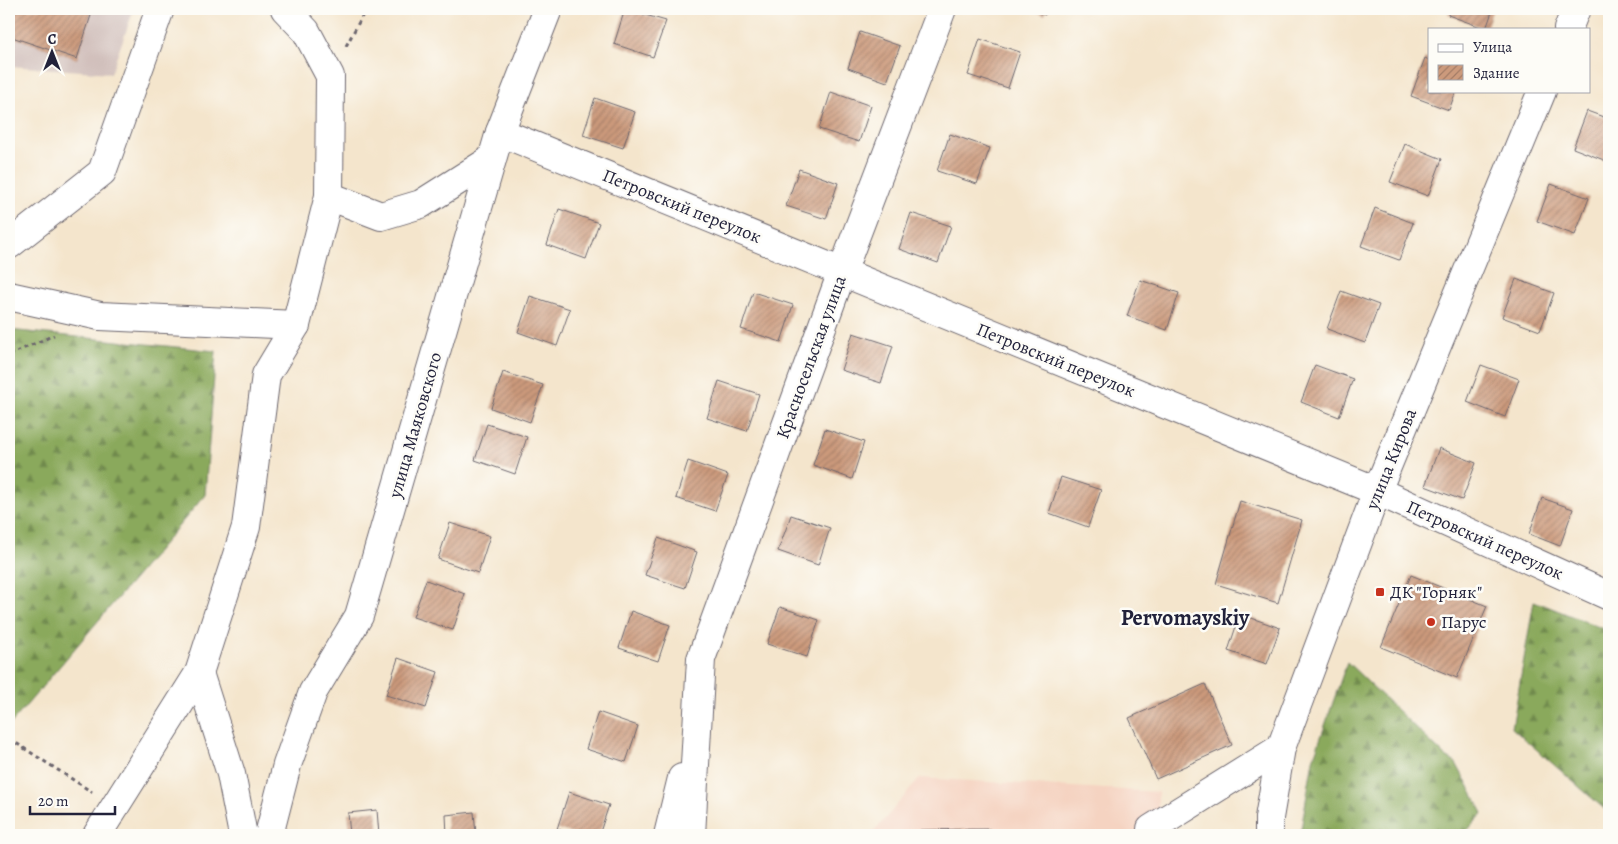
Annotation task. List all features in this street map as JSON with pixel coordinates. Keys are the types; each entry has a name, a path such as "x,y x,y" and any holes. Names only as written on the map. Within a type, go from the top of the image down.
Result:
{"street":[{"path":"9,245 102,172 160,9"},
{"path":"97,835 199,673 246,527 266,375 296,325 328,196 330,76 306,32 286,9"},
{"name":"улица Маяковского","path":"269,835 287,766 313,692 359,616 500,132 548,9"},
{"name":"Красносельская улица","path":"691,835 701,659 842,272 942,9"},
{"path":"1568,28 1576,9"},
{"name":"улица Кирова","path":"1269,835 1269,818 1281,748 1377,491 1542,92"},
{"name":"Петровский переулок","path":"500,132 1377,491 1609,596"},
{"path":"328,196 381,216 422,204 492,159"},
{"path":"9,296 100,316 296,325"},
{"path":"199,673 232,774 243,835"},
{"name":"Красносельская улица","path":"668,835 698,711"},
{"path":"1151,835 1151,828 1281,748"}],"path":[{"path":"330,76 366,9"},
{"path":"9,741 16,743 76,781 114,808"}],"shaded area":[{"path":"9,9 134,9 111,73 9,66"},
{"path":"920,778 1158,792 1159,835 871,835"}],"green space":[{"path":"9,330 216,351 205,495 9,726"},
{"path":"1534,601 1609,631 1609,813 1512,728"},
{"path":"1347,662 1446,757 1456,763 1483,813 1463,835 1300,835 1313,760"}],"building":[{"path":"9,9 93,9 77,59 9,36"},
{"path":"625,9 666,21 653,57 614,44"},
{"path":"1029,9 1047,9 1045,15"},
{"path":"1450,9 1493,9 1486,28 1448,15"},
{"path":"860,32 900,46 887,82 848,68"},
{"path":"980,39 1020,52 1008,88 968,75"},
{"path":"1425,58 1428,60 1428,92 1456,92 1449,110 1411,96"},
{"path":"831,92 871,106 859,142 819,129"},
{"path":"595,98 635,112 623,148 583,135"},
{"path":"1587,111 1609,119 1609,162 1573,148"},
{"path":"950,134 990,148 977,184 937,171"},
{"path":"1405,144 1442,159 1428,196 1390,182"},
{"path":"799,169 838,183 826,219 786,206"},
{"path":"1551,184 1589,198 1575,235 1537,221"},
{"path":"1375,208 1413,223 1399,260 1361,246"},
{"path":"559,209 599,223 586,259 547,245"},
{"path":"911,213 951,226 938,263 899,249"},
{"path":"1516,279 1554,293 1540,331 1502,317"},
{"path":"1140,280 1179,293 1167,330 1127,316"},
{"path":"1341,291 1379,305 1365,343 1327,329"},
{"path":"753,292 793,305 781,342 741,329"},
{"path":"530,296 570,309 557,346 518,332"},
{"path":"853,333 893,346 881,383 841,370"},
{"path":"1315,365 1353,379 1339,417 1301,402"},
{"path":"1481,365 1519,379 1505,417 1467,402"},
{"path":"503,372 543,385 530,422 491,408"},
{"path":"719,381 759,394 747,431 707,418"},
{"path":"487,424 527,437 515,474 475,460"},
{"path":"825,429 864,442 852,479 813,465"},
{"path":"1439,448 1476,463 1462,500 1425,486"},
{"path":"688,461 728,475 715,511 676,498"},
{"path":"1061,477 1101,490 1088,527 1049,513"},
{"path":"1542,498 1573,509 1560,546 1529,534"},
{"path":"1240,501 1302,520 1278,603 1216,584"},
{"path":"791,515 830,528 818,565 778,551"},
{"path":"450,523 490,536 478,573 438,559"},
{"path":"658,538 697,552 685,588 645,575"},
{"path":"1411,575 1487,606 1457,678 1381,647"},
{"path":"426,580 465,594 453,630 413,617"},
{"path":"780,607 819,620 807,657 767,644"},
{"path":"631,611 670,625 658,661 619,648"},
{"path":"1240,614 1280,628 1267,664 1228,651"},
{"path":"398,658 438,672 426,708 386,695"},
{"path":"1205,684 1232,745 1156,779 1129,718"},
{"path":"598,712 638,726 626,762 586,749"},
{"path":"569,792 609,805 599,835 577,835 557,829"},
{"path":"377,810 379,835 350,835 348,813"},
{"path":"474,812 476,835 447,835 446,815"},
{"path":"990,829 991,835 920,835 920,830"}],"place":[{"name":"ДК \"Горняк\"","path":"1380,592"},
{"name":"Парус","path":"1431,622"}],"district":[{"name":"Pervomayskiy","path":"1185,618"}]}
